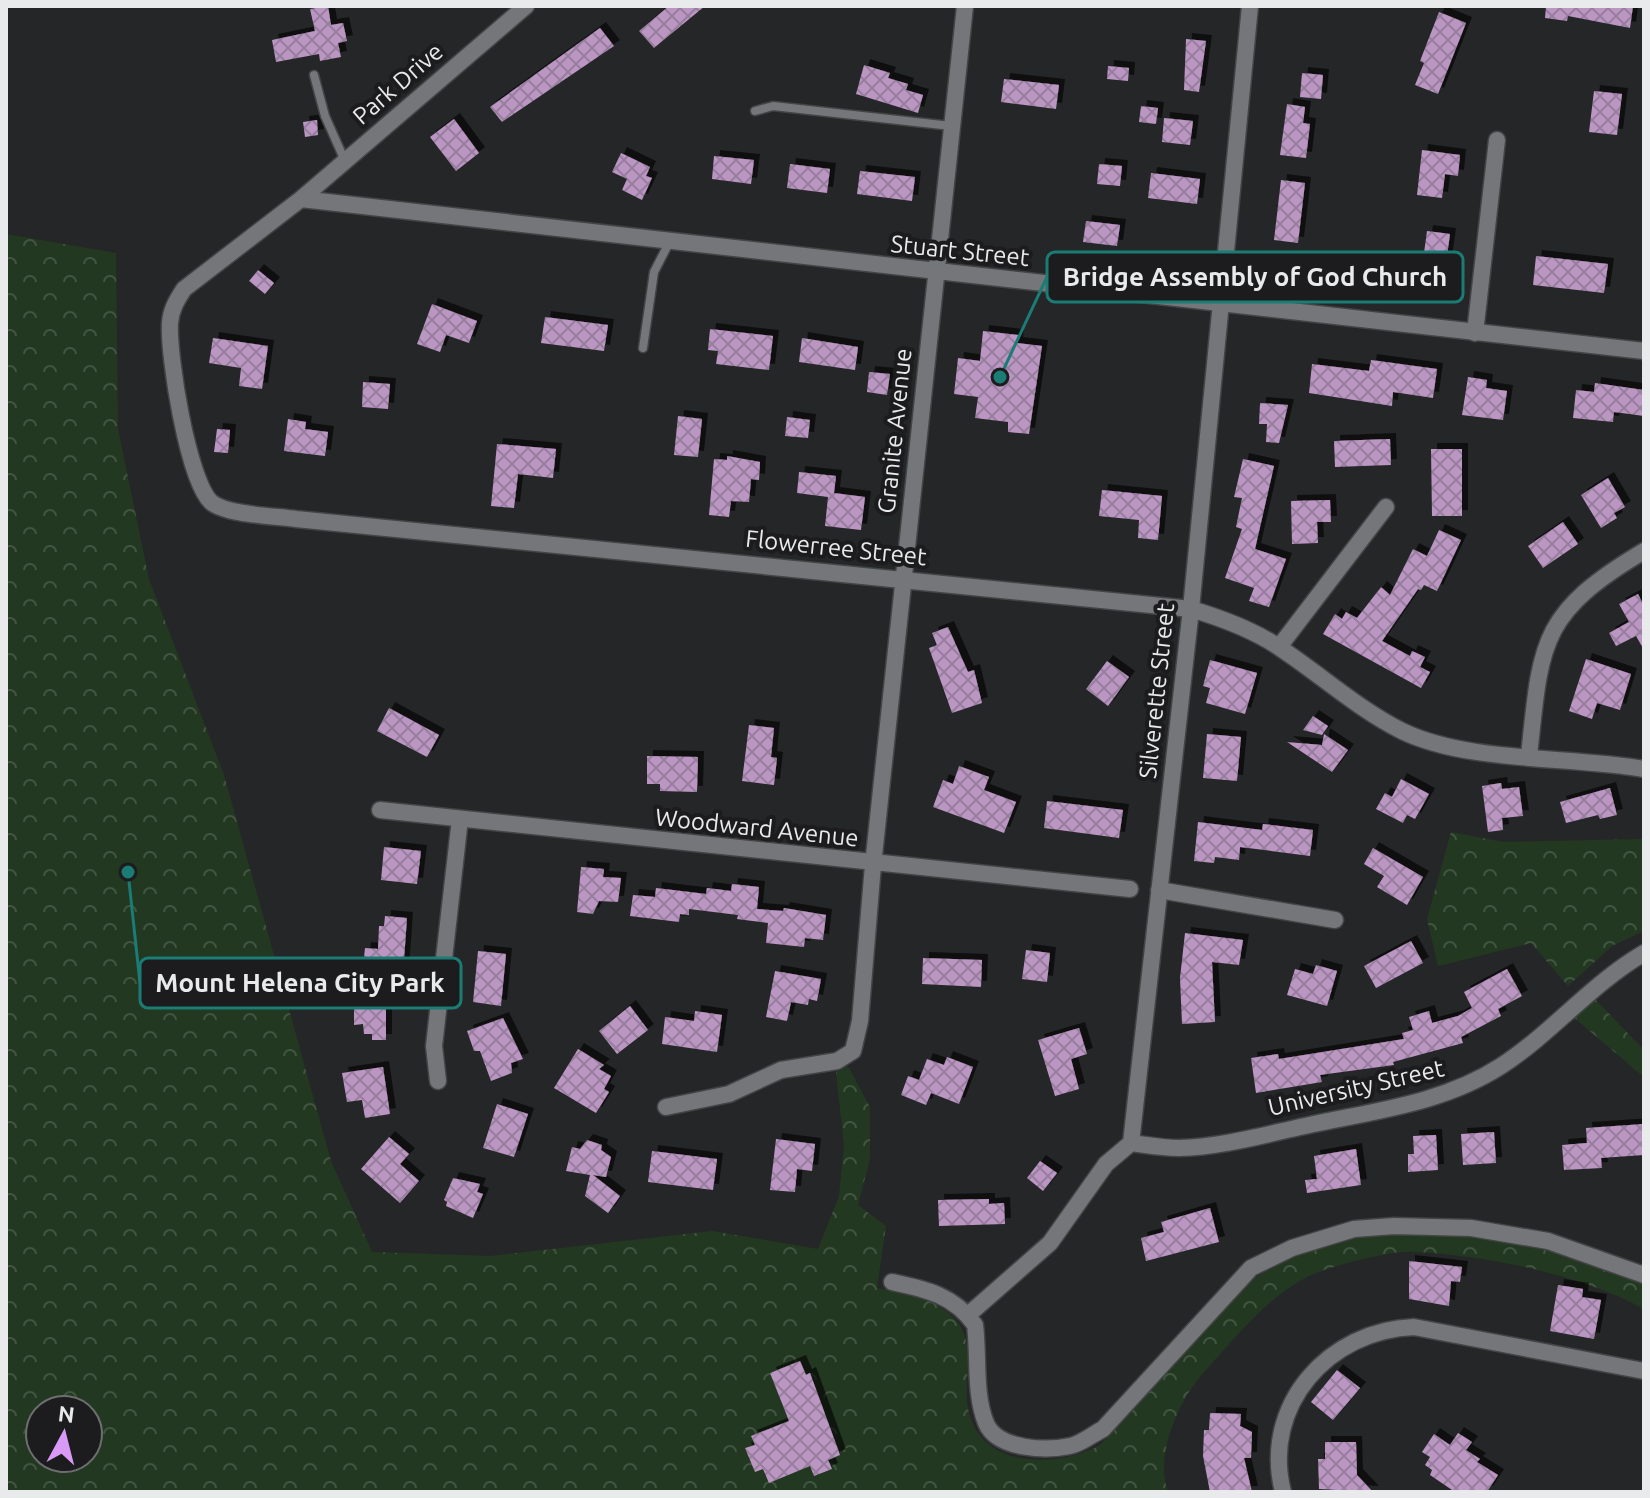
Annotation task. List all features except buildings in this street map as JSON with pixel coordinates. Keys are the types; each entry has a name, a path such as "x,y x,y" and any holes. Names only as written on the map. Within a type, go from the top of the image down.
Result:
{"street":[{"name":"Park Drive","path":"184,289 301,199 526,6"},
{"name":"Granite Avenue","path":"666,1107 729,1094 781,1070 837,1061 853,1051 860,1021 873,865 965,6"},
{"name":"Silverette Street","path":"1131,1143 1191,609 1250,6"},
{"path":"1475,333 1497,140"},
{"name":"Stuart Street","path":"301,199 1644,351"},
{"name":"Flowerree Street","path":"184,289 174,304 170,322 181,419 200,488 213,503 226,509 1191,609 1253,632 1279,647 1372,715 1404,732 1457,748 1644,769"},
{"path":"1279,647 1386,507"},
{"path":"1529,756 1539,667 1555,624 1585,589 1644,551"},
{"name":"Woodward Avenue","path":"380,810 873,865 1130,889"},
{"path":"438,1081 434,1046 460,819"},
{"path":"1159,890 1335,920"},
{"name":"University Street","path":"1131,1143 1177,1148 1220,1144 1435,1098 1471,1084 1504,1064 1541,1037 1581,997 1644,953"},
{"path":"968,1315 1050,1243 1106,1164 1131,1143"},
{"path":"892,1282 935,1290 968,1315 975,1325 987,1426 1007,1441 1034,1449 1073,1446 1103,1429 1251,1268 1292,1248 1354,1229 1394,1226 1471,1228 1548,1241 1644,1275"},
{"path":"1283,1492 1278,1463 1279,1434 1293,1398 1327,1358 1343,1346 1378,1330 1414,1327 1644,1371"}],"lane":[{"path":"314,75 325,116 345,161"},
{"path":"755,111 773,106 951,126"},
{"path":"643,348 654,272 670,241"}],"green space":[{"path":"6,234 116,253 118,429 149,579 224,775 331,1161 372,1252 490,1256 712,1231 818,1249 839,1196 844,1145 836,1072 848,1066 870,1107 870,1159 858,1205 886,1226 877,1288 928,1301 955,1319 966,1339 968,1408 975,1428 988,1443 1004,1453 1043,1460 1083,1453 1100,1445 1252,1280 1297,1255 1345,1239 1395,1232 1446,1232 1497,1239 1597,1266 1644,1284 1644,1309 1592,1286 1533,1269 1472,1257 1415,1252 1361,1260 1309,1276 1280,1294 1253,1318 1196,1381 1179,1410 1167,1444 1164,1461 1168,1492 6,1492"},
{"path":"1451,832 1503,842 1644,839 1644,931 1612,946 1568,986 1531,943 1438,966 1427,919"},
{"path":"1593,997 1644,1050 1644,1077 1572,1016"}],"place":[{"name":"Bridge Assembly of God Church","path":"1000,377"},
{"name":"Mount Helena City Park","path":"128,872"}]}
